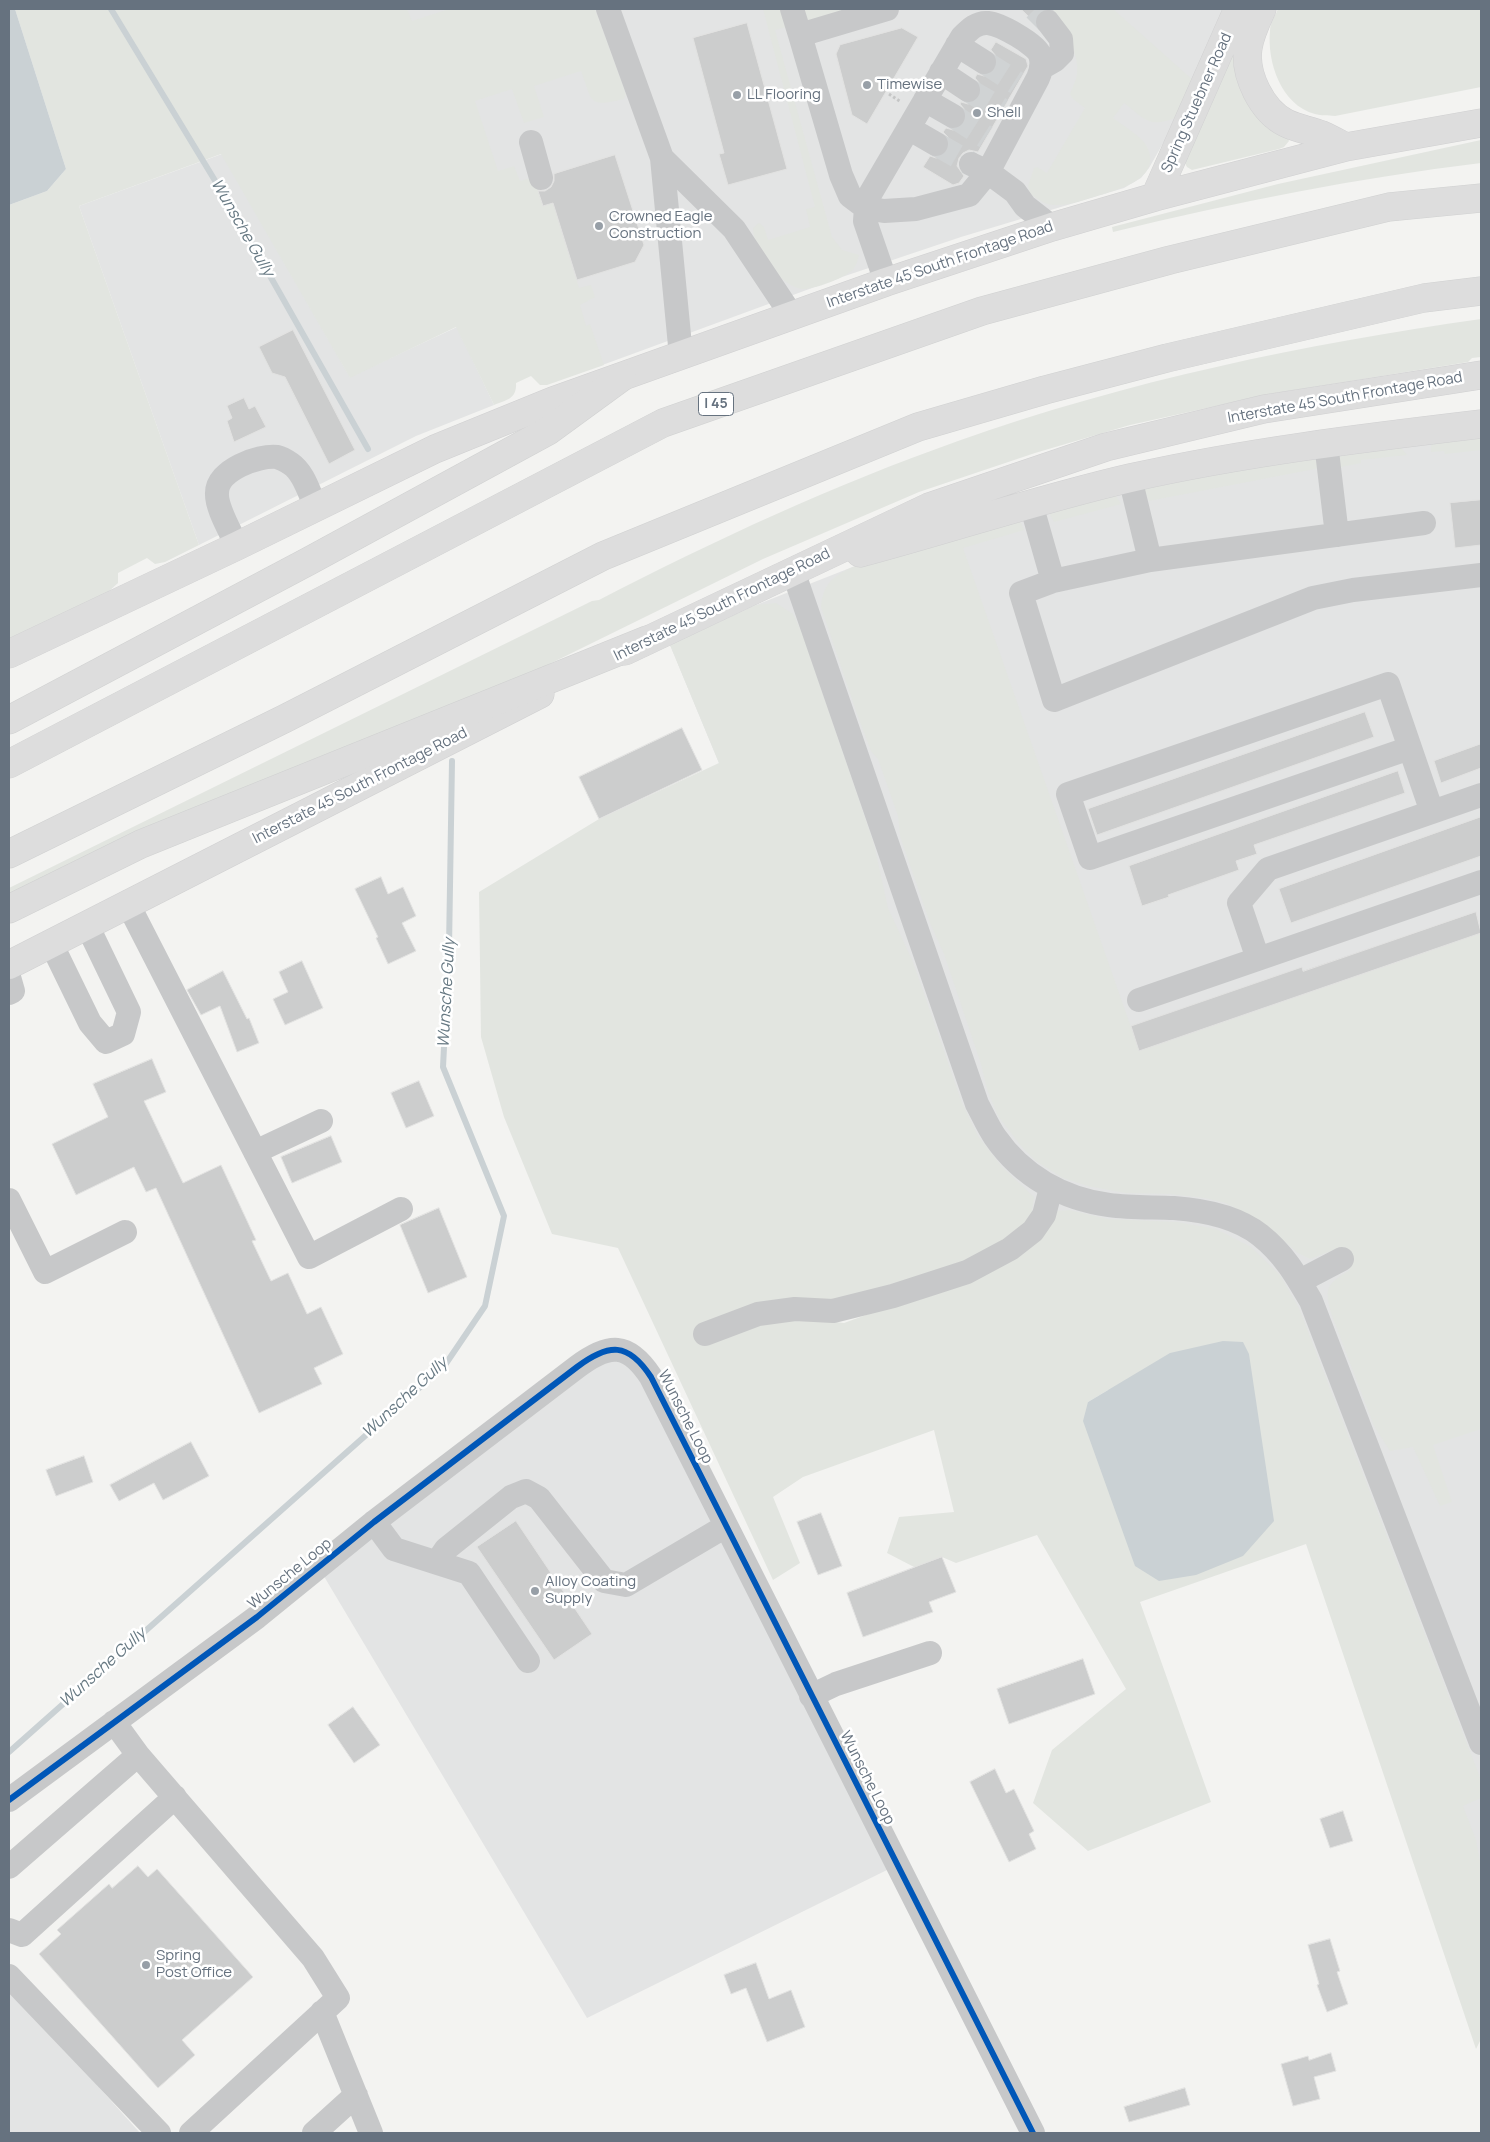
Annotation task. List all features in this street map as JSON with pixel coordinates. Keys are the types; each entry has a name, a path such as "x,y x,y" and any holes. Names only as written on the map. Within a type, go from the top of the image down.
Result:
{"main road":[{"name":"Spring Stuebner Road","path":"1155,197 1238,9"},
{"name":"Spring Stuebner Road","path":"1262,9 1251,35 1247,51 1249,68 1255,88 1273,114 1284,122 1322,135 1346,147"},
{"name":"Interstate 45 South Frontage Road","path":"9,654 237,546 434,449 553,401 886,282 1052,227 1155,197 1346,147 1481,123"},
{"name":"I 45","path":"9,764 663,423 982,311 1170,260 1389,207 1481,198"},
{"path":"9,854 284,719 603,556 918,428 1045,390 1214,347 1424,298 1481,291"},
{"name":"Interstate 45 South Frontage Road","path":"9,965 647,640 928,507 1106,447 1264,409 1481,375"},
{"path":"9,720 309,561 548,431 622,377"},
{"path":"793,571 1130,478 1274,450 1481,424"},
{"path":"9,910 141,844 647,640"}],"street":[{"path":"608,9 662,158 681,356"},
{"path":"792,9 850,196 866,208 884,211 916,209 969,195 979,168 1024,88 1041,68 1055,60 1062,53 1060,39 1048,22"},
{"path":"800,35 887,9"},
{"path":"886,282 865,221 869,196 910,129 962,36 983,16 1030,44 1040,54 1041,68"},
{"path":"957,45 984,62"},
{"path":"941,72 968,90"},
{"path":"925,100 953,116"},
{"path":"910,129 936,144"},
{"path":"531,142 541,178"},
{"path":"662,158 734,229 792,316"},
{"path":"979,168 1015,192 1025,206 1052,227"},
{"path":"1326,443 1337,535"},
{"path":"237,546 223,516 216,493 220,479 233,469 256,460 278,457 292,464 302,478 316,507"},
{"path":"1130,478 1150,560"},
{"path":"1031,504 1053,581"},
{"path":"1424,523 1150,560 1053,581 1020,593 1054,700 1314,598 1362,589 1481,575"},
{"path":"793,571 977,1104 995,1137 1017,1164 1034,1178 1051,1188 1068,1195 1110,1205 1189,1209 1238,1222 1260,1234 1290,1264 1311,1301 1477,1722 1481,1743"},
{"path":"1410,748 1090,858 1068,794 1388,684 1410,748 1432,812"},
{"path":"1258,959 1239,903 1268,869 1481,794"},
{"path":"1139,1000 1481,882"},
{"path":"128,904 309,1257 401,1210"},
{"path":"51,943 90,1023 106,1042 123,1034 129,1012 87,925"},
{"path":"9,977 13,992 9,993"},
{"path":"255,1152 321,1121"},
{"path":"705,1334 758,1314 795,1309 834,1311 893,1296 966,1272 1010,1249 1033,1232 1044,1215 1051,1188"},
{"path":"9,1200 45,1272 125,1232"},
{"path":"1300,1281 1342,1259"},
{"name":"Wunsche Loop","path":"9,1800 257,1617 374,1522 590,1357 601,1352 625,1351 641,1361 651,1377 1033,2133"},
{"path":"437,1562 446,1549 504,1502 526,1491 539,1498 604,1581 626,1584 726,1526"},
{"path":"374,1522 394,1549 470,1573 528,1661"},
{"path":"812,1696 836,1684 930,1654"},
{"path":"114,1722 138,1755 313,1958 338,1998 191,2133"},
{"path":"9,1867 138,1755"},
{"path":"9,1930 22,1935 175,1797"},
{"path":"9,1976 159,2133"},
{"path":"322,2012 371,2133"},
{"path":"314,2133 356,2095"}],"shaded area":[{"path":"9,9 15,9 66,169 47,191 9,205"},
{"path":"15,9 407,9 412,21 449,9 595,9 626,94 624,99 603,103 593,100 581,71 534,86 544,117 524,123 512,89 475,101 498,171 514,166 520,181 534,177 543,206 553,203 579,288 591,285 595,297 580,305 586,326 590,324 604,365 547,385 540,385 531,376 516,383 513,396 494,405 456,327 350,378 221,154 79,206 199,545 165,562 155,564 147,558 118,573 118,583 107,593 9,642 9,205 47,191 66,169"},
{"path":"400,9 1224,9 1178,117 1149,168 1141,178 1124,188 961,237 842,277 597,367 420,65"},
{"path":"763,9 854,9 775,30 832,237 842,250 859,255 855,267 846,275 813,288 802,289 785,281 769,265 754,237 753,228 759,223 764,227 768,240 810,227 806,209 815,207"},
{"path":"1049,9 1113,9 1194,81 1178,117 1161,122 1149,121 1124,103 1113,118 1144,142 1150,156 1149,166 1137,180 1117,190 1066,205 1052,205 1037,199 1031,195 1028,186 1034,168 1037,167 1047,173 1085,108 1073,99 1070,94 1076,79 1076,59 1069,41"},
{"path":"1278,9 1481,9 1481,87 1335,116 1315,114 1293,102 1285,92 1274,69 1271,56 1270,31"},
{"path":"1232,46 1289,141 1284,147 1279,149 1192,170 1187,167 1184,161"},
{"path":"1481,140 1481,163 1388,176 1296,192 1113,232 1112,227 1278,184"},
{"path":"222,154 350,377 457,327 494,405 416,436 199,545 79,206"},
{"path":"1481,319 1481,357 1472,358 1468,362 1270,394 1130,425 1035,453 919,492 763,559 523,677 9,905 9,888 592,601 599,600 776,514 866,476 958,441 1022,420 1086,400 1151,383 1217,367 1348,340"},
{"path":"1481,431 1481,1934 1257,1285 1071,1254 973,1167 721,768 670,645 756,605 855,566 1075,497"},
{"path":"1481,431 1481,450 1445,454 1444,451 1431,452 1431,446 1435,439"},
{"path":"1398,444 1407,455 1361,460 1361,463 1336,468 1336,461 1342,450"},
{"path":"1314,455 1319,461 1320,468 1149,501 1145,493 1145,485"},
{"path":"1113,491 1121,504 1054,522 1047,509"},
{"path":"1014,518 1021,523 1024,530 963,548 1139,1050 1481,933 1481,1429 1433,1445 1452,1502 1440,1506 1413,1447 1390,1451 1374,1426 1329,1304 1329,1287 1336,1279 1350,1270 1339,1248 1310,1259 1298,1253 1266,1225 1226,1203 1205,1198 1170,1194 1125,1193 1088,1186 1063,1178 1036,1161 1021,1146 998,1116 987,1089 981,1064 944,954 930,923 900,836 898,816 878,759 871,751 857,714 821,607 824,591 831,581 855,566 958,532"},
{"path":"776,603 793,614 802,633 874,844 888,908 913,962 962,1103 978,1136 1002,1167 1034,1197 1031,1219 976,1259 908,1282 780,1315 844,1323 976,1275 1046,1232 1058,1211 1069,1210 1108,1219 1177,1222 1216,1229 1251,1247 1280,1275 1299,1308 1481,1780 1481,1798 1463,1806 1476,1840 1481,1866 1481,2039 1476,2049 1306,1544 1140,1602 1211,1802 1088,1851 1033,1803 1052,1750 1126,1689 1037,1535 956,1563 942,1557 916,1568 887,1553 899,1517 954,1512 934,1430 803,1477 773,1497 800,1563 773,1580 618,1248 552,1234 504,1117 481,1037 479,892 599,819 719,763 670,645 756,605","holes":["1108,1390 1159,1581 1088,1402"]},
{"path":"1223,1341 1243,1342 1249,1354 1274,1521 1243,1556 1196,1575 1159,1581 1135,1566 1083,1421 1088,1402 1170,1353"},
{"path":"616,1361 627,1364 637,1373 889,1869 587,2018 322,1573 584,1373 604,1362"},
{"path":"9,1987 140,2133 9,2133"}],"building":[{"path":"1021,9 1045,9 1039,11 1035,22"},
{"name":"LL Flooring","path":"747,23 787,169 728,185 719,154 724,153 693,38"},
{"name":"Timewise","path":"902,28 918,37 867,124 852,115 836,54 840,45"},
{"name":"Shell","path":"996,42 1026,59 1028,66 978,152 969,150 959,158 957,166 964,176 959,183 953,185 923,167 930,156 936,158 942,156 948,150 950,144 948,137 943,132 946,128 953,130 959,128 965,122 967,115 960,104 961,102 968,104 980,97 982,90 975,78 977,74 984,76 996,69 998,63 996,56 991,50"},
{"name":"Crowned Eagle Construction","path":"615,155 644,245 635,262 577,280 553,203 543,206 538,191 545,191 551,187 554,181 554,174"},
{"path":"293,330 355,450 329,464 285,377 272,373 259,347"},
{"path":"244,398 249,409 255,406 266,427 234,442 227,421 232,418 227,406"},
{"path":"1481,500 1481,545 1455,548 1450,503"},
{"path":"1365,712 1374,737 1097,835 1088,809"},
{"path":"682,728 702,770 599,819 579,777"},
{"path":"1481,744 1481,768 1441,783 1434,761"},
{"path":"1398,771 1405,793 1254,845 1257,854 1236,861 1239,870 1142,906 1129,866"},
{"path":"1481,817 1481,856 1291,923 1279,889"},
{"path":"381,877 388,894 403,887 416,916 402,923 416,951 388,964 376,938 378,937 355,889"},
{"path":"1476,912 1481,933 1139,1051 1131,1026 1302,967 1303,971"},
{"path":"302,961 323,1008 285,1025 273,999 288,992 279,972"},
{"path":"223,971 247,1019 249,1018 259,1043 237,1052 220,1006 201,1015 187,990"},
{"path":"152,1059 166,1092 144,1101 183,1183 221,1165 256,1240 252,1241 271,1281 288,1273 307,1314 321,1307 343,1354 314,1368 322,1384 259,1413 156,1188 146,1192 134,1167 76,1195 52,1144 108,1117 93,1084"},
{"path":"419,1081 434,1116 406,1128 391,1093"},
{"path":"331,1136 342,1162 292,1183 281,1157"},
{"path":"439,1208 467,1277 428,1293 400,1225"},
{"path":"191,1442 209,1476 163,1500 154,1483 119,1501 110,1485"},
{"path":"84,1456 93,1482 56,1496 46,1470"},
{"path":"821,1513 842,1566 818,1575 797,1522"},
{"name":"Alloy Coating Supply","path":"516,1521 592,1634 554,1660 477,1547"},
{"path":"942,1557 956,1592 929,1602 933,1612 863,1637 847,1593"},
{"path":"1083,1659 1095,1694 1009,1724 997,1689"},
{"path":"353,1707 380,1745 354,1763 328,1725"},
{"path":"995,1769 1006,1793 1014,1789 1034,1831 1029,1834 1036,1849 1009,1862 970,1782"},
{"path":"1343,1811 1353,1841 1330,1848 1320,1819"},
{"name":"Spring Post Office","path":"138,1866 148,1877 157,1869 253,1977 182,2040 195,2055 158,2088 39,1954 61,1934 57,1930 109,1884 112,1888"},
{"path":"1330,1939 1340,1971 1337,1972 1348,2004 1327,2012 1317,1985 1319,1984 1308,1945"},
{"path":"756,1963 769,1999 791,1990 805,2027 767,2042 746,1988 731,1994 724,1975"},
{"path":"1331,2053 1336,2071 1314,2077 1320,2099 1293,2106 1281,2064 1308,2056 1309,2060"},
{"path":"1185,2088 1190,2105 1129,2122 1124,2107"}],"waterway":[{"name":"Wunsche Gully","path":"111,9 231,207 368,449"},
{"name":"Wunsche Gully","path":"9,1752 445,1365 485,1306 504,1216 443,1067 449,948 452,761"}],"tunnel":[{"path":"1035,9 1048,22"},
{"path":"984,62 1017,83"},
{"path":"968,90 1002,110"},
{"path":"953,116 986,137"},
{"path":"936,144 971,164"}],"cycle path":[{"path":"9,1800 257,1617 374,1522 588,1359 608,1350 626,1352 634,1357 651,1377 1033,2133"}],"place":[{"name":"Timewise","path":"867,85"},
{"name":"LL Flooring","path":"737,95"},
{"name":"Shell","path":"977,113"},
{"name":"Crowned Eagle Construction","path":"599,226"},
{"name":"Alloy Coating Supply","path":"535,1591"},
{"name":"Spring Post Office","path":"146,1965"}]}
